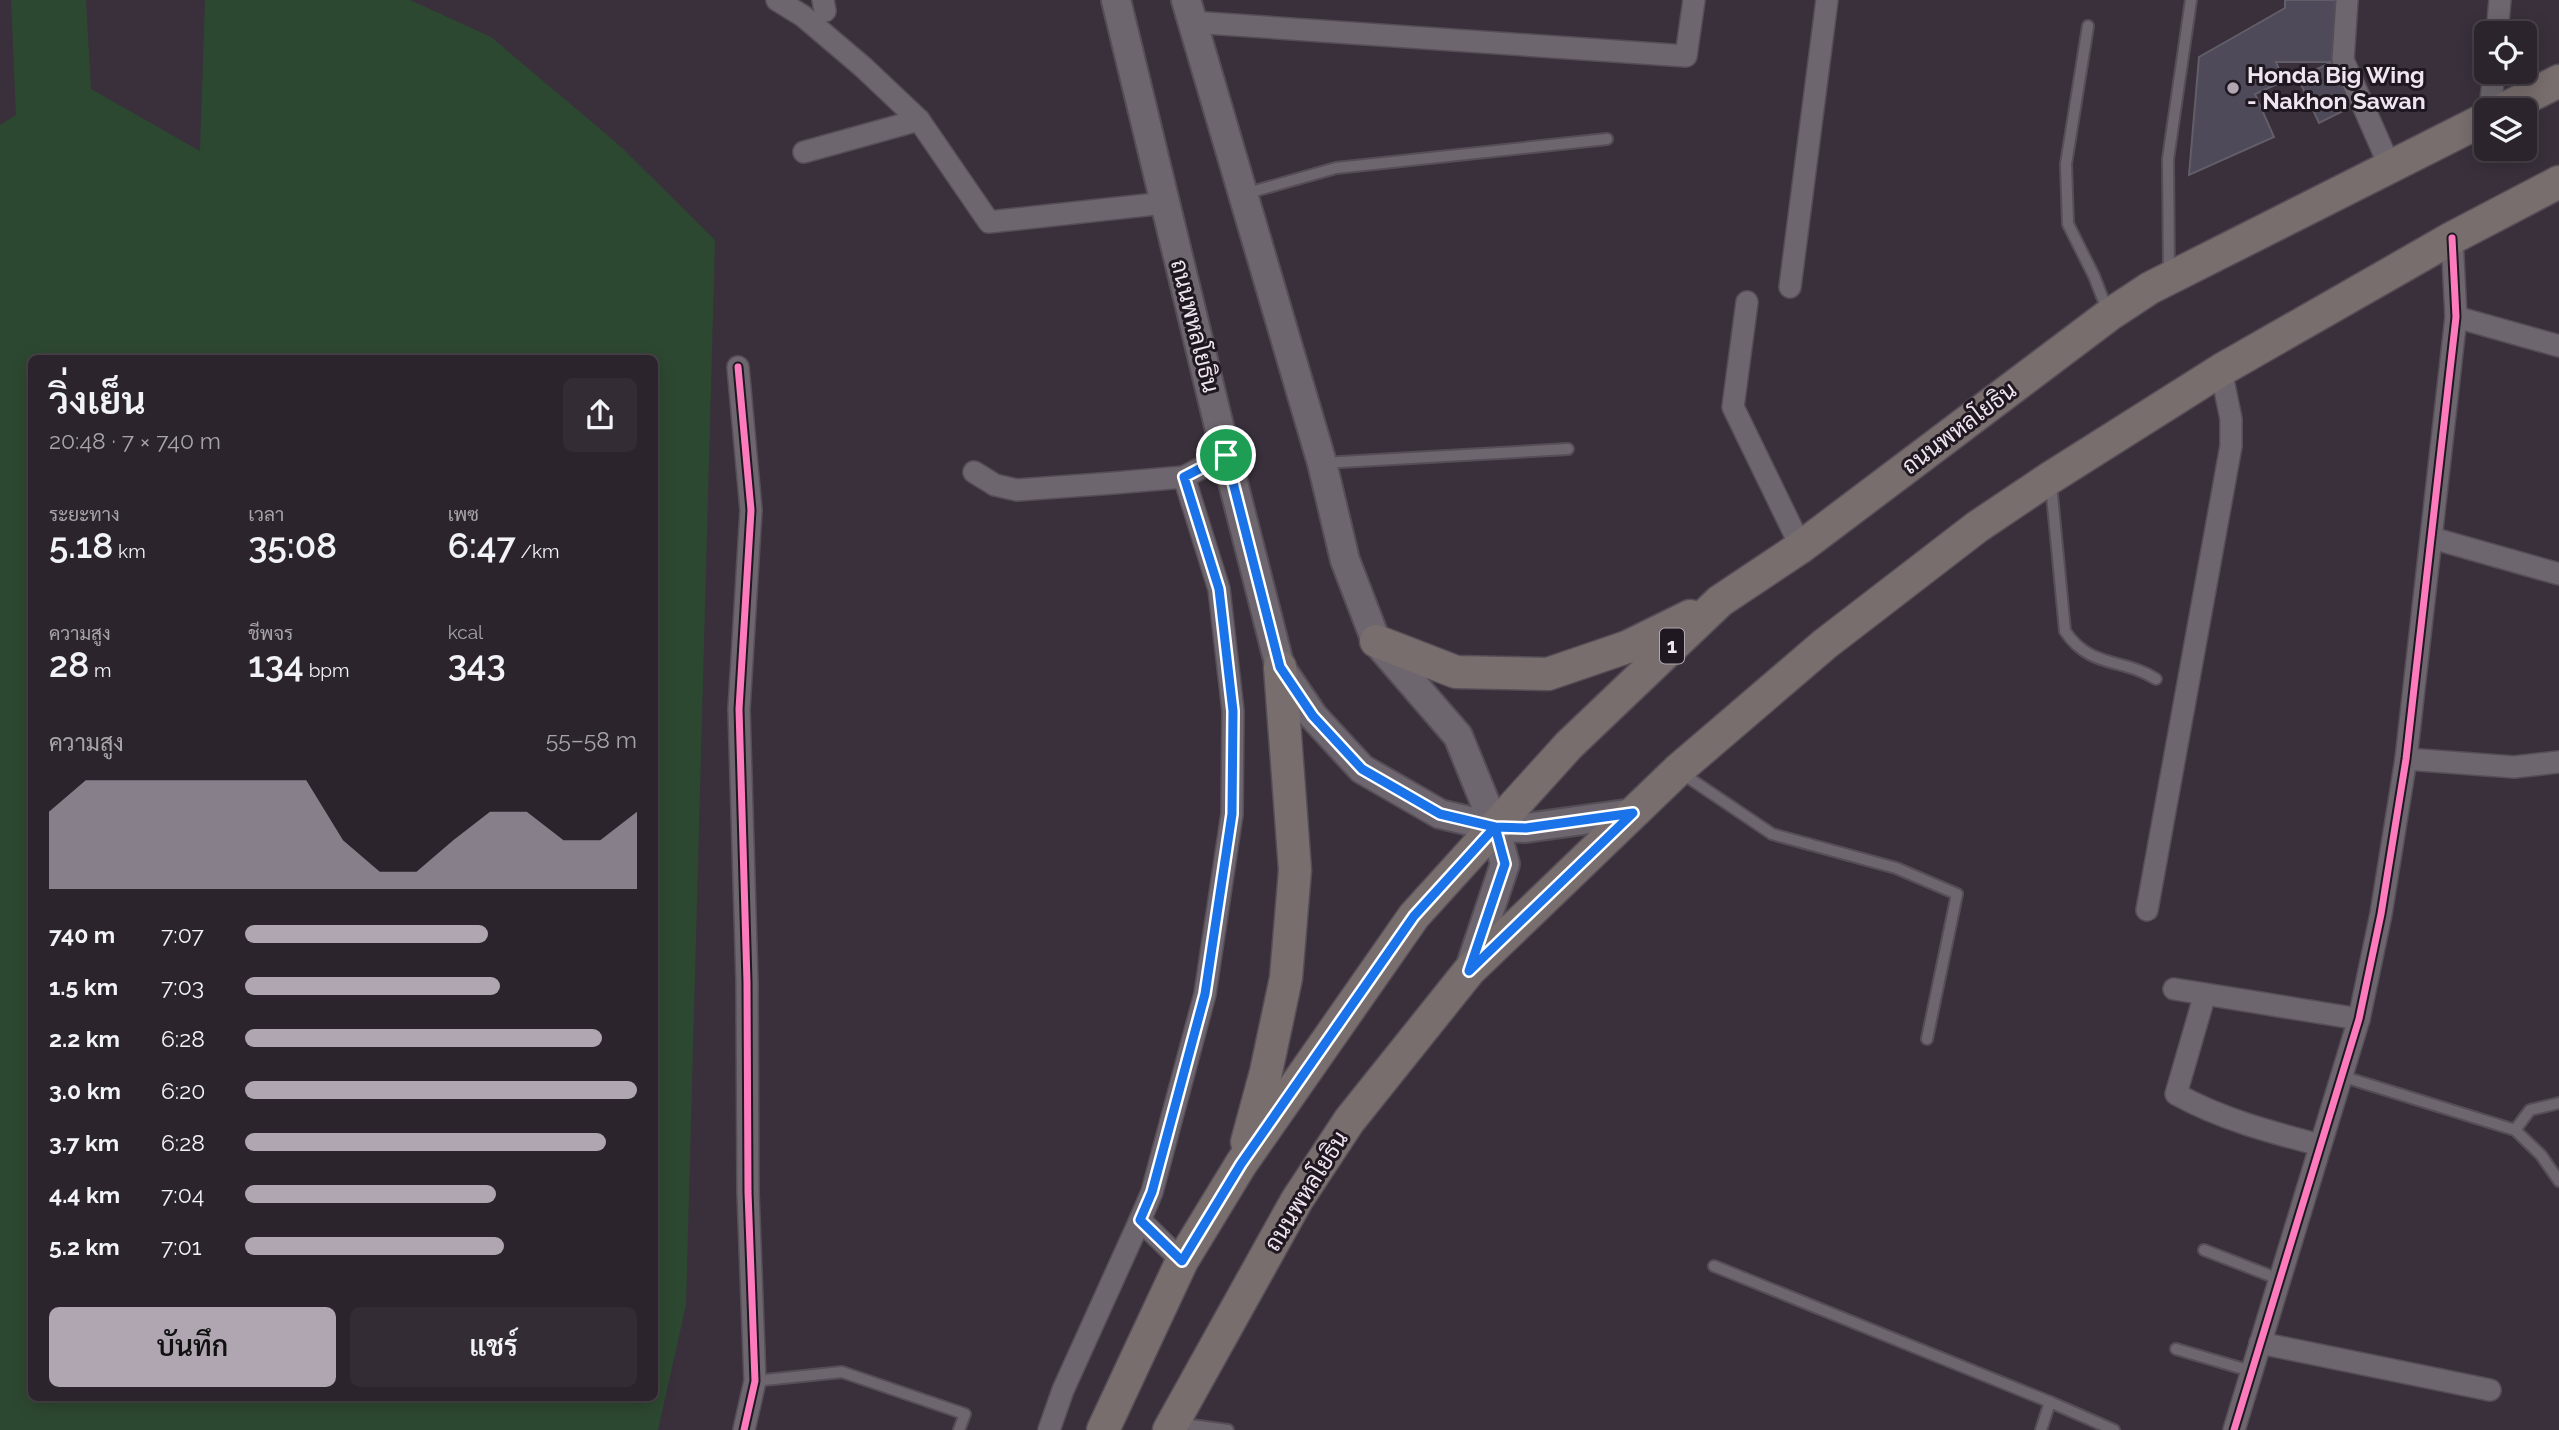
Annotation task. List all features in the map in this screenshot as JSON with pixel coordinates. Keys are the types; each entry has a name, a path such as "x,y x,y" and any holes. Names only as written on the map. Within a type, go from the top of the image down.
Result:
{"main road":[{"name":"ถนนพหลโยธิน","path":"1116,0 1280,667 1313,716 1362,769 1440,814 1495,827 1526,828 1633,813"},
{"name":"ถนนพหลโยธิน","path":"1189,11 1322,463 1345,560 1376,641 1458,736 1495,827 1505,864 1469,971"},
{"path":"2526,98 2559,81"},
{"name":"ถนนพหลโยธิน","path":"1103,1430 1182,1261 1241,1164 1414,916 1569,745 1720,601 1801,547 2109,315 2169,278 2474,124"},
{"name":"ถนนพหลโยธิน","path":"1171,1426 1297,1200 1349,1121 1469,971 1678,770 1825,644 1977,527 2050,478 2221,370 2452,238 2559,182"},
{"path":"1376,641 1456,672 1548,674 1627,647 1720,601"},
{"path":"1241,1164 1266,1072 1286,978 1295,870 1280,667"}],"street":[{"path":"777,0 803,16 919,120 989,222 1165,203"},
{"path":"1189,11 1686,56 1693,0"},
{"path":"1790,287 1827,0"},
{"path":"2347,0 2343,60 2389,167"},
{"path":"2498,21 2500,0"},
{"path":"803,152 919,120"},
{"path":"2234,1430 2359,1019 2381,914 2406,759 2456,317 2452,238"},
{"path":"1747,302 1733,407 1801,547"},
{"path":"2456,317 2559,346"},
{"path":"738,367 751,510 738,709 747,982 748,1192 755,1381 744,1430"},
{"path":"2147,910 2231,446 2231,419 2221,370"},
{"path":"974,472 995,485 1017,490 1184,477 1226,455"},
{"path":"1049,1430 1063,1390 1152,1192 1205,994 1232,814 1233,711 1219,589 1184,477"},
{"path":"2432,538 2559,574"},
{"path":"2406,759 2514,767 2559,762"},
{"path":"2174,989 2359,1019"},
{"path":"2204,994 2176,1094 2202,1108 2256,1128 2320,1145"},
{"path":"1140,1220 1182,1261"},
{"path":"2260,1343 2490,1390"}],"lane":[{"path":"2169,278 2168,159 2191,0"},
{"path":"2088,26 2066,164 2068,224 2094,276 2109,315"},
{"path":"1242,195 1336,168 1607,139"},
{"path":"1322,463 1568,449"},
{"path":"2050,478 2065,631 2076,646 2109,663 2145,672 2156,679"},
{"path":"1678,770 1773,834 1896,868 1957,894 1927,1039"},
{"path":"2341,1076 2515,1130 2542,1155 2559,1181"},
{"path":"2515,1130 2530,1110 2559,1103"},
{"path":"2204,1250 2279,1279"},
{"path":"1714,1266 2113,1430"},
{"path":"2176,1349 2251,1371"},
{"path":"755,1381 842,1372 965,1414 959,1430"},
{"path":"2040,1430 2050,1402"},
{"path":"1171,1426 1228,1430"}],"green space":[{"path":"11,0 86,0 91,89 200,151 205,0 410,0 491,37 620,146 715,240 686,1305 658,1430 0,1430 0,125 16,115"}],"building":[{"name":"Honda Big Wing - Nakhon Sawan","path":"2285,0 2336,0 2332,62 2276,62 2284,81 2255,94 2274,137 2189,175 2199,57 2285,8"},
{"path":"2332,62 2353,106 2319,123 2298,78"}],"cycle path":[{"path":"2234,1430 2359,1019 2381,914 2406,759 2456,317 2452,238"},
{"path":"738,367 751,510 739,709 747,982 748,1192 755,1381 744,1430"},
{"path":"1182,1261 1140,1220 1152,1192 1205,994 1232,814 1233,711 1219,589 1184,477"}],"place":[{"name":"Honda Big Wing - Nakhon Sawan","path":"2233,88"}],"route":[{"path":"1226,455 1184,477 1219,589 1233,711 1232,814 1205,994 1152,1192 1140,1220 1182,1261 1241,1164 1414,916 1495,827 1526,828 1633,813 1469,971 1505,864 1495,827 1440,814 1362,769 1313,716 1280,667 1226,455"}]}
